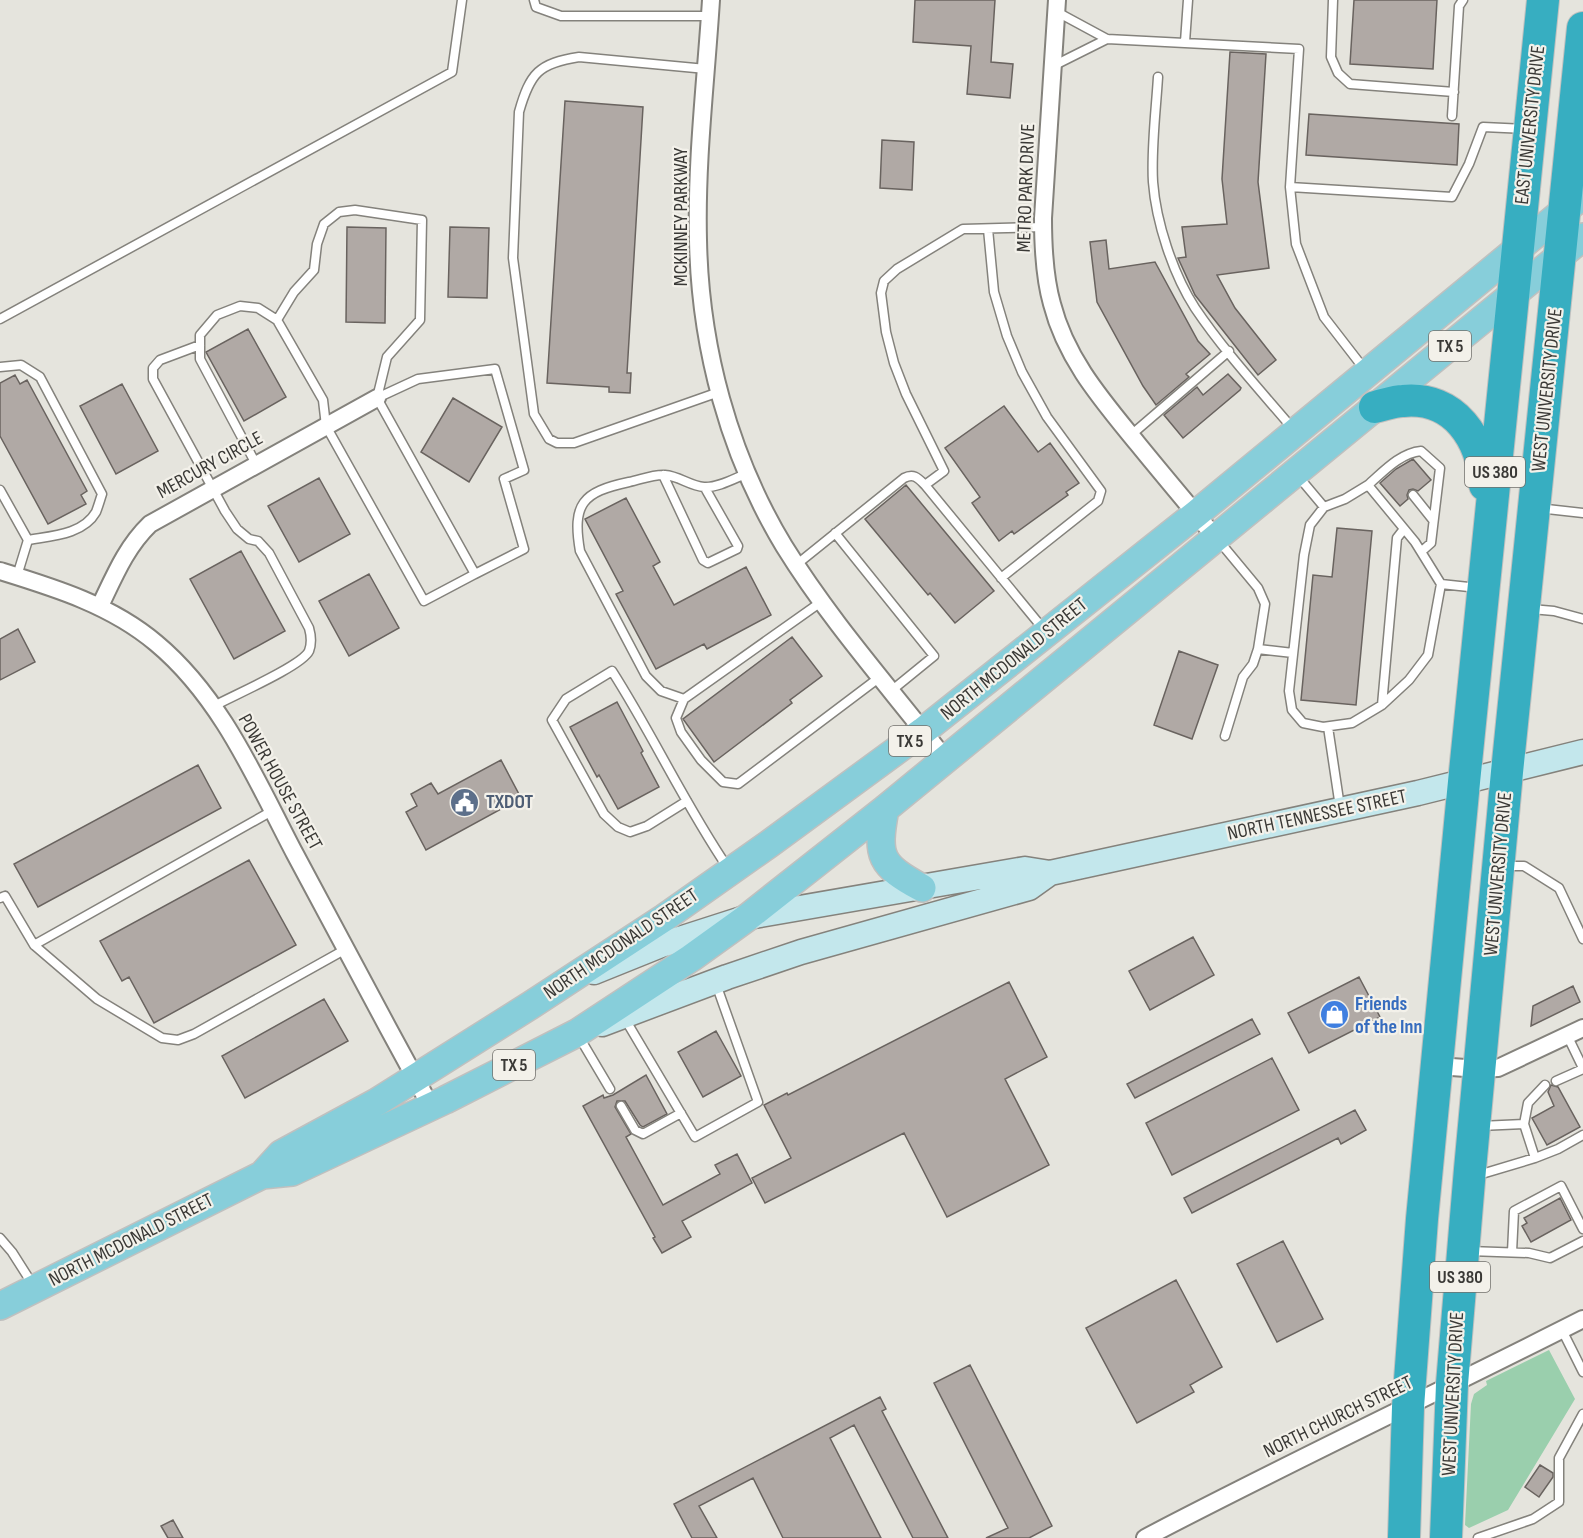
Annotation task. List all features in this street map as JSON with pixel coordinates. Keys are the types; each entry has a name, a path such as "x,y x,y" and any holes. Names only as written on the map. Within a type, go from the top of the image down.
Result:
{"highway":[{"name":"EAST UNIVERSITY DRIVE","path":"1517,250 1543,0"},
{"name":"US 380","path":"1574,203 1583,28"},
{"name":"WEST UNIVERSITY DRIVE","path":"1446,1538 1452,1384 1462,1251 1507,772 1535,507 1572,247 1574,203"},
{"name":"US 380","path":"1404,1538 1408,1407 1422,1219 1517,250"},
{"path":"1375,407 1402,401 1423,401 1443,408 1465,427 1476,443 1481,456 1489,531"}],"main road":[{"name":"NORTH MCDONALD STREET","path":"3,1302 262,1174 281,1154 347,1119 415,1078 664,918 923,731 1196,514 1574,203"},
{"name":"NORTH MCDONALD STREET","path":"262,1174 292,1172 431,1107 577,1033 641,992 748,917 946,760 1572,247"},
{"path":"885,809 880,841 884,858 897,874 922,888"}],"street":[{"name":"METRO PARK DRIVE","path":"1057,6 1043,227 1048,289 1064,339 1081,372 1103,403 1216,538"},
{"name":"MCKINNEY PARKWAY","path":"710,8 698,202 698,240 703,308 726,420 770,521 796,565 821,602 946,760"},
{"name":"MERCURY CIRCLE","path":"100,606 123,558 140,533 161,516 376,398"},
{"name":"POWER HOUSE STREET","path":"0,571 100,606 155,642 186,671 214,706 431,1107"},
{"name":"NORTH TENNESSEE STREET","path":"1050,873 1341,810 1583,752"},
{"path":"561,985 661,945 748,917 1025,869 1050,873"},
{"path":"577,1033 715,981 862,934 1029,888 1050,873"},
{"path":"1437,1066 1480,1069 1505,1066 1583,1028"},
{"name":"NORTH CHURCH STREET","path":"1145,1538 1288,1464 1583,1319"}],"lane":[{"path":"0,319 452,72 462,0"},
{"path":"534,0 536,7 561,16 710,8"},
{"path":"1185,42 1188,0"},
{"path":"1333,0 1331,57 1338,73 1350,84 1454,92"},
{"path":"1452,116 1460,6 1463,0"},
{"path":"1057,6 1107,39"},
{"path":"1053,66 1107,39 1299,49 1290,187 1296,244 1318,305 1331,327 1367,373"},
{"path":"706,69 579,57 559,60 538,71 525,91 519,112 513,258 534,414 549,439 557,443 574,443 719,392"},
{"path":"1158,77 1153,181 1158,217 1178,273 1194,306 1296,432"},
{"path":"1290,187 1452,197 1469,164 1483,127 1530,129"},
{"path":"278,320 294,292 314,270 317,244 324,224 339,212 355,210 422,220 420,320 387,357 376,398 475,574"},
{"path":"925,485 944,471 906,394 894,363 886,332 881,293 884,281 897,269 963,229 1043,227"},
{"path":"988,229 994,292 1007,336 1022,372 1047,417 1101,491 1098,501 1000,578"},
{"path":"256,464 200,359 200,335 217,315 240,306 258,308 278,320 323,400 326,426 424,601 524,549 504,479 524,470 495,369 418,379 376,398"},
{"path":"200,345 160,360 153,368 153,379 225,511 237,529 249,539 258,541 269,553 309,628 311,637 308,652 296,664 214,706"},
{"path":"1131,435 1229,351"},
{"path":"0,367 21,365 40,377 102,494 96,513 85,525 62,534 28,540"},
{"path":"1368,485 1422,551 1441,584 1428,655 1409,680 1382,705 1352,723 1323,728 1303,723 1292,710 1289,691 1304,555 1310,525 1324,507 1345,499 1368,485 1392,469 1402,457 1421,451 1440,468 1431,543 1422,551"},
{"path":"705,488 748,473"},
{"path":"1295,473 1324,507"},
{"path":"663,475 703,560 708,563 737,549 738,546 705,488 676,477 663,475 610,486 586,499 578,514 577,531 580,551 646,676 661,691 684,699"},
{"path":"796,565 909,475 916,476 1046,633"},
{"path":"0,490 28,540 16,576"},
{"path":"1413,495 1433,520"},
{"path":"1535,507 1583,513"},
{"path":"1382,705 1397,538 1404,529"},
{"path":"835,533 934,656 891,691"},
{"path":"1216,538 1258,588 1265,604 1258,650 1253,663 1243,676 1226,736"},
{"path":"1441,584 1484,588"},
{"path":"821,602 684,699 676,718 681,732 701,760 723,782 738,784 880,677"},
{"path":"1525,609 1554,611 1583,619"},
{"path":"1258,650 1293,653"},
{"path":"687,801 647,826 630,832 618,827 604,814 552,720 566,699 612,671 639,713 687,801 706,836 730,871"},
{"path":"1328,727 1341,810"},
{"path":"34,945 272,811"},
{"path":"1499,866 1524,866 1559,888 1583,939"},
{"path":"0,898 5,896 34,945 97,999 162,1038 178,1040 194,1034 346,949"},
{"path":"623,1016 695,1137 758,1102 715,981"},
{"path":"577,1033 610,1089"},
{"path":"1556,1080 1583,1069 1567,1035"},
{"path":"1535,1158 1524,1124 1528,1102 1545,1085"},
{"path":"621,1106 635,1130 643,1134 681,1113"},
{"path":"1474,1126 1524,1124"},
{"path":"1469,1178 1535,1158 1558,1149 1583,1135"},
{"path":"1512,1252 1514,1211 1561,1186 1583,1229"},
{"path":"0,1238 12,1252 35,1288"},
{"path":"1462,1251 1529,1253 1550,1258 1583,1241"},
{"path":"1562,1330 1583,1372"},
{"path":"1478,1538 1533,1519 1559,1502 1559,1458 1583,1414"}],"green space":[{"path":"1549,1350 1575,1399 1508,1510 1469,1528 1465,1525 1471,1404 1474,1394 1487,1385 1486,1381"}],"building":[{"path":"915,0 995,0 991,62 1013,64 1010,98 967,94 971,46 913,42"},
{"path":"1354,0 1437,0 1433,69 1350,64"},
{"path":"1230,52 1266,54 1258,182 1269,268 1217,275 1235,308 1276,360 1258,375 1195,295 1178,258 1186,257 1182,227 1227,224 1222,179"},
{"path":"565,101 643,107 627,373 631,373 630,393 609,392 609,387 547,383"},
{"path":"1309,114 1459,124 1457,165 1306,155"},
{"path":"882,140 914,142 912,190 880,188"},
{"path":"347,227 386,228 385,323 346,322"},
{"path":"450,227 489,228 487,298 448,297"},
{"path":"1106,240 1109,269 1155,262 1198,341 1210,354 1186,374 1189,377 1156,405 1143,386 1097,302 1090,242"},
{"path":"248,329 286,397 244,421 206,352"},
{"path":"1228,374 1241,388 1240,390 1183,438 1164,415 1197,387 1203,395"},
{"path":"15,375 20,384 27,380 87,491 81,495 86,504 48,524 0,436 0,383"},
{"path":"122,384 158,451 116,474 80,406"},
{"path":"453,398 502,427 469,482 421,452"},
{"path":"1004,406 1038,452 1050,443 1079,483 1066,492 1068,495 1014,534 1012,531 999,541 972,503 980,497 945,448"},
{"path":"1413,459 1431,480 1418,491 1409,490 1408,499 1400,506 1380,483 1396,469"},
{"path":"319,478 350,534 299,562 268,506"},
{"path":"906,485 994,591 955,623 930,593 928,595 865,519"},
{"path":"626,498 660,562 653,566 674,605 746,567 771,615 707,649 704,644 656,669 616,594 623,591 585,519"},
{"path":"1337,528 1372,531 1356,705 1301,700 1313,575 1332,577"},
{"path":"241,551 285,631 234,659 190,579"},
{"path":"369,574 399,628 349,656 319,601"},
{"path":"18,629 35,662 0,680 0,639"},
{"path":"792,637 822,676 790,700 792,703 714,762 683,719"},
{"path":"1179,651 1218,665 1192,739 1154,725"},
{"path":"617,702 659,787 618,809 599,775 597,777 570,727"},
{"name":"TXDOT","path":"501,760 521,798 426,850 406,812 417,806 411,794 431,783 438,794"},
{"path":"198,765 221,808 38,907 14,864"},
{"path":"249,860 296,945 154,1023 129,977 122,981 100,941"},
{"path":"1193,937 1214,975 1150,1010 1129,971"},
{"name":"Friends of the Inn","path":"1359,977 1380,1017 1309,1053 1288,1013"},
{"path":"1009,982 1047,1057 1005,1079 1049,1165 947,1217 904,1133 765,1203 752,1178 791,1158 764,1105 787,1093 788,1095"},
{"path":"1573,986 1580,1002 1531,1026 1533,1006"},
{"path":"324,999 348,1041 245,1098 222,1056"},
{"path":"1252,1019 1260,1034 1135,1098 1127,1084"},
{"path":"716,1031 741,1076 703,1097 678,1052"},
{"path":"1272,1058 1299,1110 1172,1175 1146,1123"},
{"path":"646,1075 667,1114 643,1127 625,1101 617,1101 615,1107 631,1134 626,1137 663,1205 720,1174 715,1165 737,1154 752,1183 682,1221 691,1237 662,1253 583,1106 603,1095 604,1098 613,1095"},
{"path":"1551,1085 1558,1087 1580,1127 1547,1145 1532,1118 1554,1106 1548,1092"},
{"path":"1355,1110 1366,1130 1341,1144 1338,1138 1192,1213 1184,1198"},
{"path":"1560,1198 1571,1220 1531,1242 1522,1226 1527,1223 1524,1218"},
{"path":"1283,1241 1323,1319 1277,1342 1237,1264"},
{"path":"1176,1280 1222,1367 1190,1385 1194,1392 1137,1423 1086,1328"},
{"path":"970,1365 1052,1526 1029,1538 986,1538 1008,1528 934,1383"},
{"path":"880,1397 886,1409 882,1411 948,1538 913,1538 854,1425 830,1438 881,1538 783,1538 753,1478 699,1506 717,1538 692,1538 674,1504"},
{"path":"1540,1465 1553,1473 1553,1477 1539,1497 1525,1487"},
{"path":"173,1520 183,1538 168,1538 161,1526"}],"place":[{"name":"TXDOT","path":"465,802"},
{"name":"Friends of the Inn","path":"1334,1015"}]}
